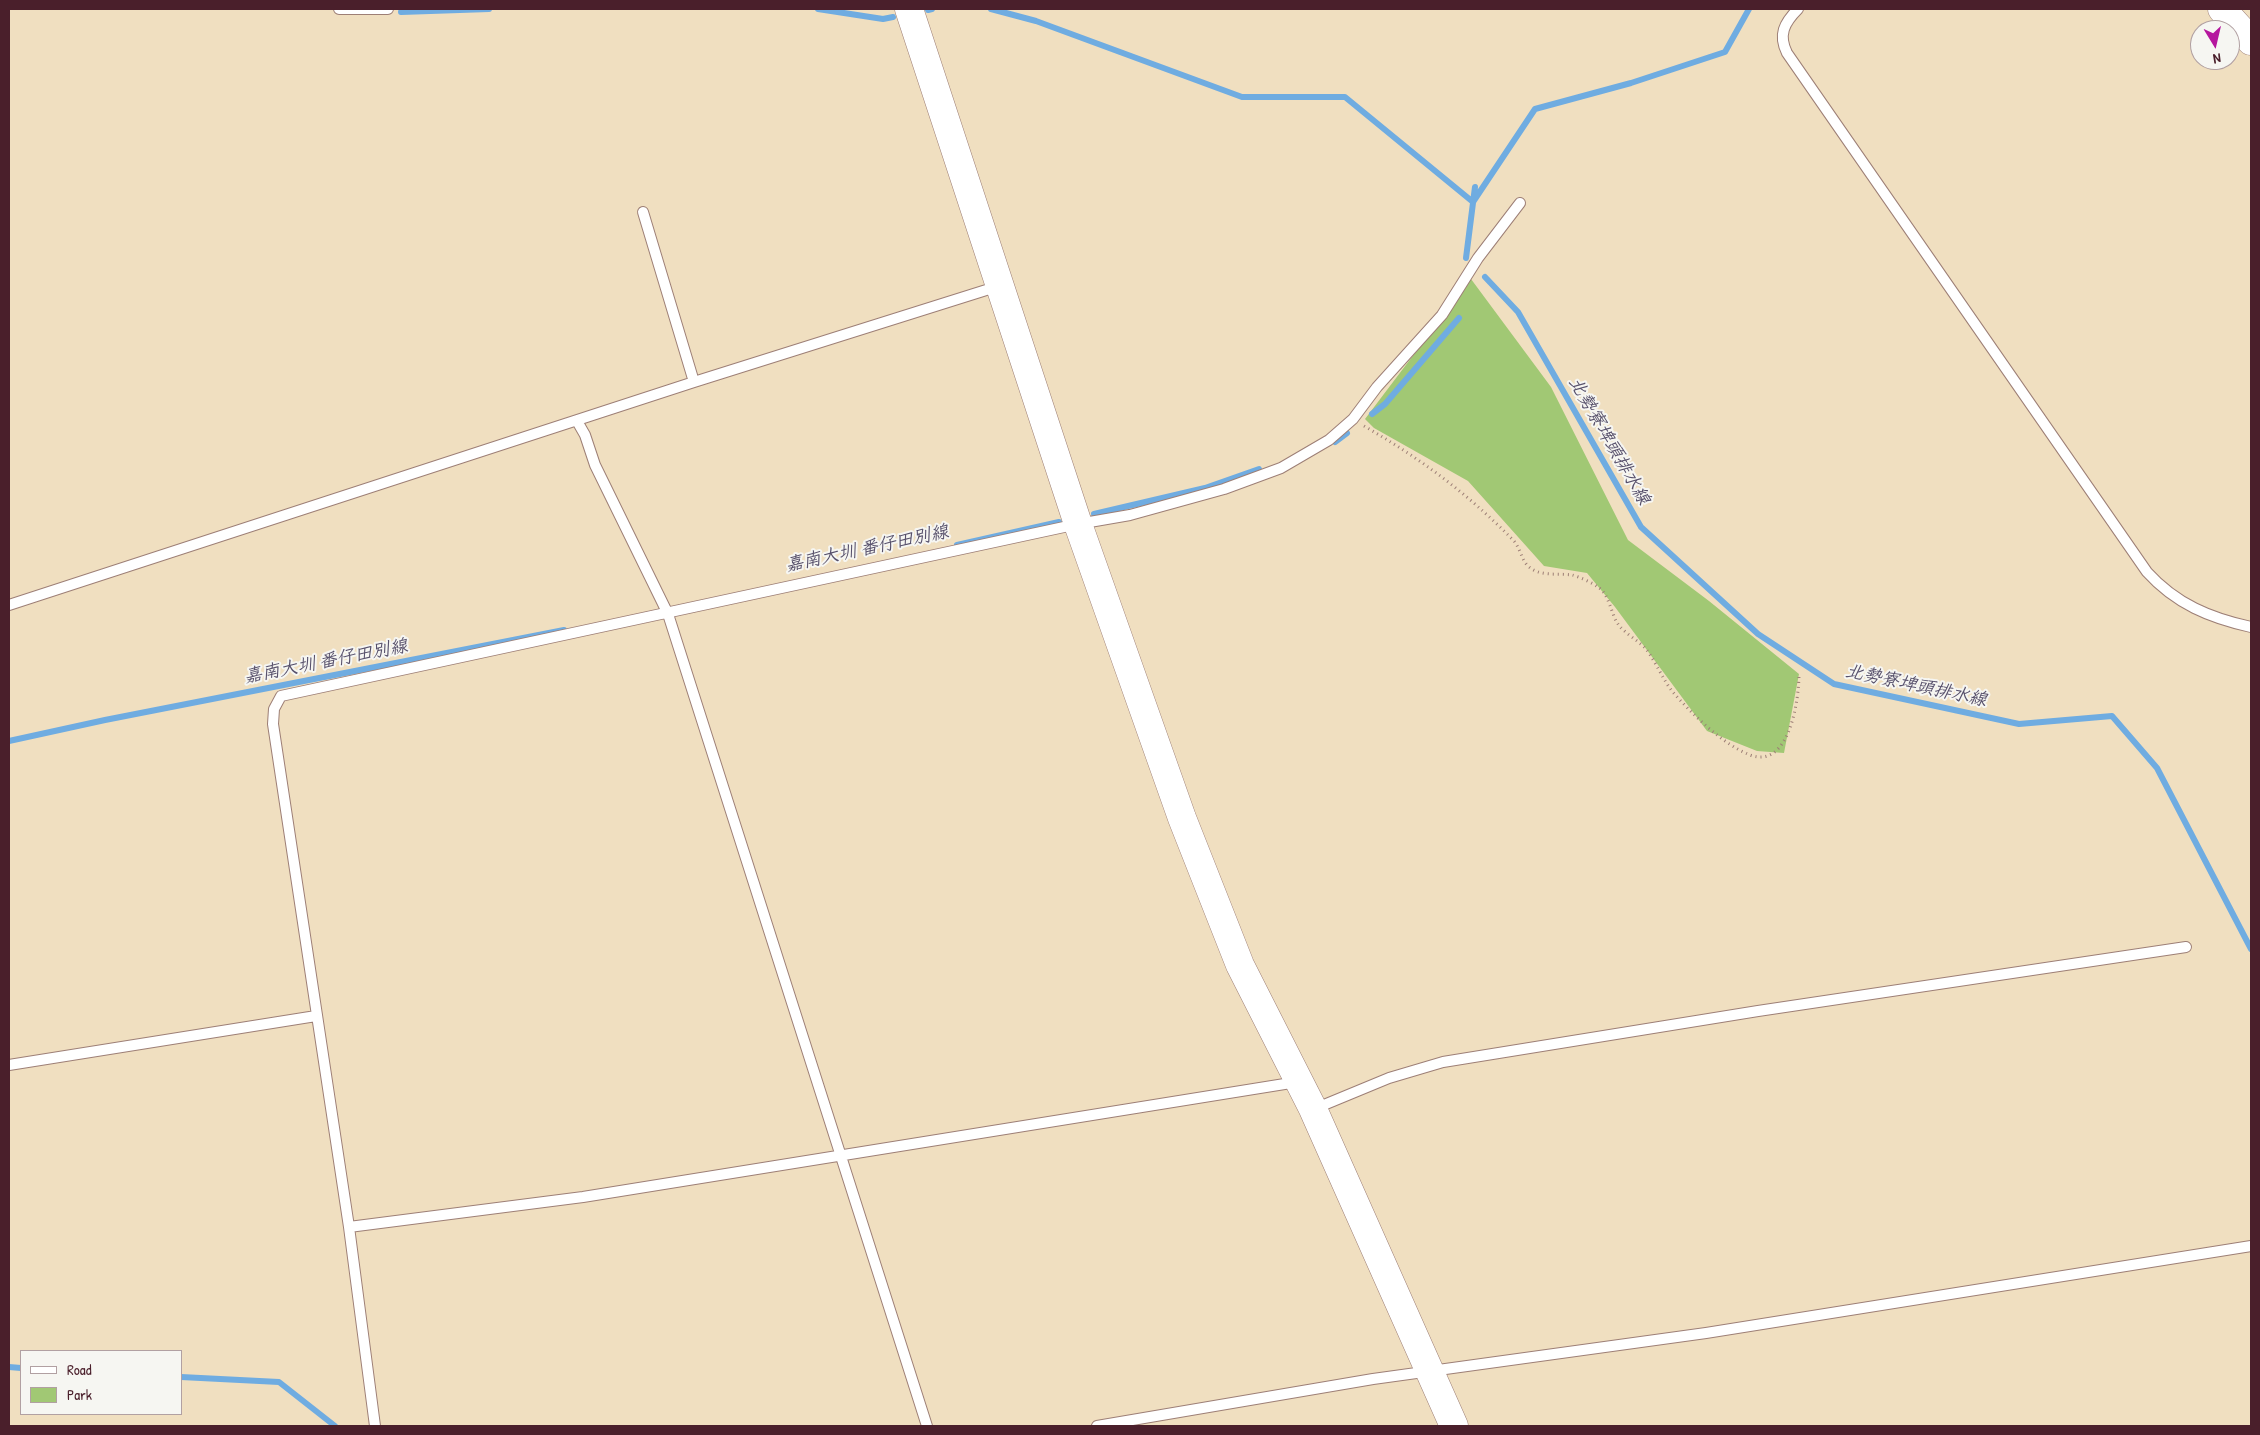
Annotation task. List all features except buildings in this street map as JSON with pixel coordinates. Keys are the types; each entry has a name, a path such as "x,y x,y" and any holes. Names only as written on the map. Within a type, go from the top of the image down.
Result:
{"street":[{"path":"909,9 1078,524 1182,818 1240,965 1313,1109 1454,1426"},
{"path":"2222,9 2248,33"}],"lane":[{"path":"339,9 388,9"},
{"path":"1798,9 1786,20 1783,29 1782,38 1787,53 2147,572 2170,594 2198,611 2251,627"},
{"path":"375,1426 349,1227 273,724 274,709 281,696 1078,524 1130,515 1215,492 1273,471 1328,440 1353,419 1377,387 1442,315 1478,258 1520,203"},
{"path":"643,212 694,382"},
{"path":"9,605 694,382 1000,286"},
{"path":"577,421 585,435 595,465 668,614 927,1426"},
{"path":"1313,1109 1389,1078 1443,1062 1758,1011 2186,947"},
{"path":"9,1065 316,1016"},
{"path":"349,1227 583,1197 1299,1082"},
{"path":"1097,1426 1115,1425 1373,1379 1726,1330 2251,1246"}],"path":[{"path":"1353,419 1406,450 1463,492 1516,542 1528,566 1544,573 1574,576 1601,588 1618,625 1646,649 1671,689 1690,711 1716,734 1752,755 1767,755 1779,749 1792,724 1799,696 1798,674"}],"green space":[{"path":"1471,279 1551,387 1628,540 1709,601 1799,674 1784,753 1757,751 1707,731 1615,607 1587,573 1544,566 1468,481 1374,428 1365,419"}],"waterway":[{"path":"401,12 489,9"},
{"path":"818,9 883,19 893,17"},
{"path":"928,10 932,9"},
{"path":"991,9 1036,21 1242,97 1345,97 1473,202"},
{"name":"北勢寮埤頭排水線","path":"1473,202 1535,109 1631,83 1725,52 1749,9"},
{"name":"北勢寮埤頭排水線","path":"1466,258 1475,187"},
{"name":"北勢寮埤頭排水線","path":"1485,277 1518,312 1641,527 1758,634 1834,684 2019,724 2112,716 2157,768 2251,949"},
{"name":"嘉南大圳 番仔田別線","path":"1372,414 1385,404 1459,318"},
{"name":"嘉南大圳 番仔田別線","path":"1335,442 1347,433"},
{"name":"嘉南大圳 番仔田別線","path":"1094,514 1205,488 1259,469"},
{"name":"嘉南大圳 番仔田別線","path":"957,545 1059,522"},
{"name":"嘉南大圳 番仔田別線","path":"9,741 105,720 564,630"},
{"path":"9,1367 20,1368"},
{"path":"182,1377 279,1382 335,1426"}]}
